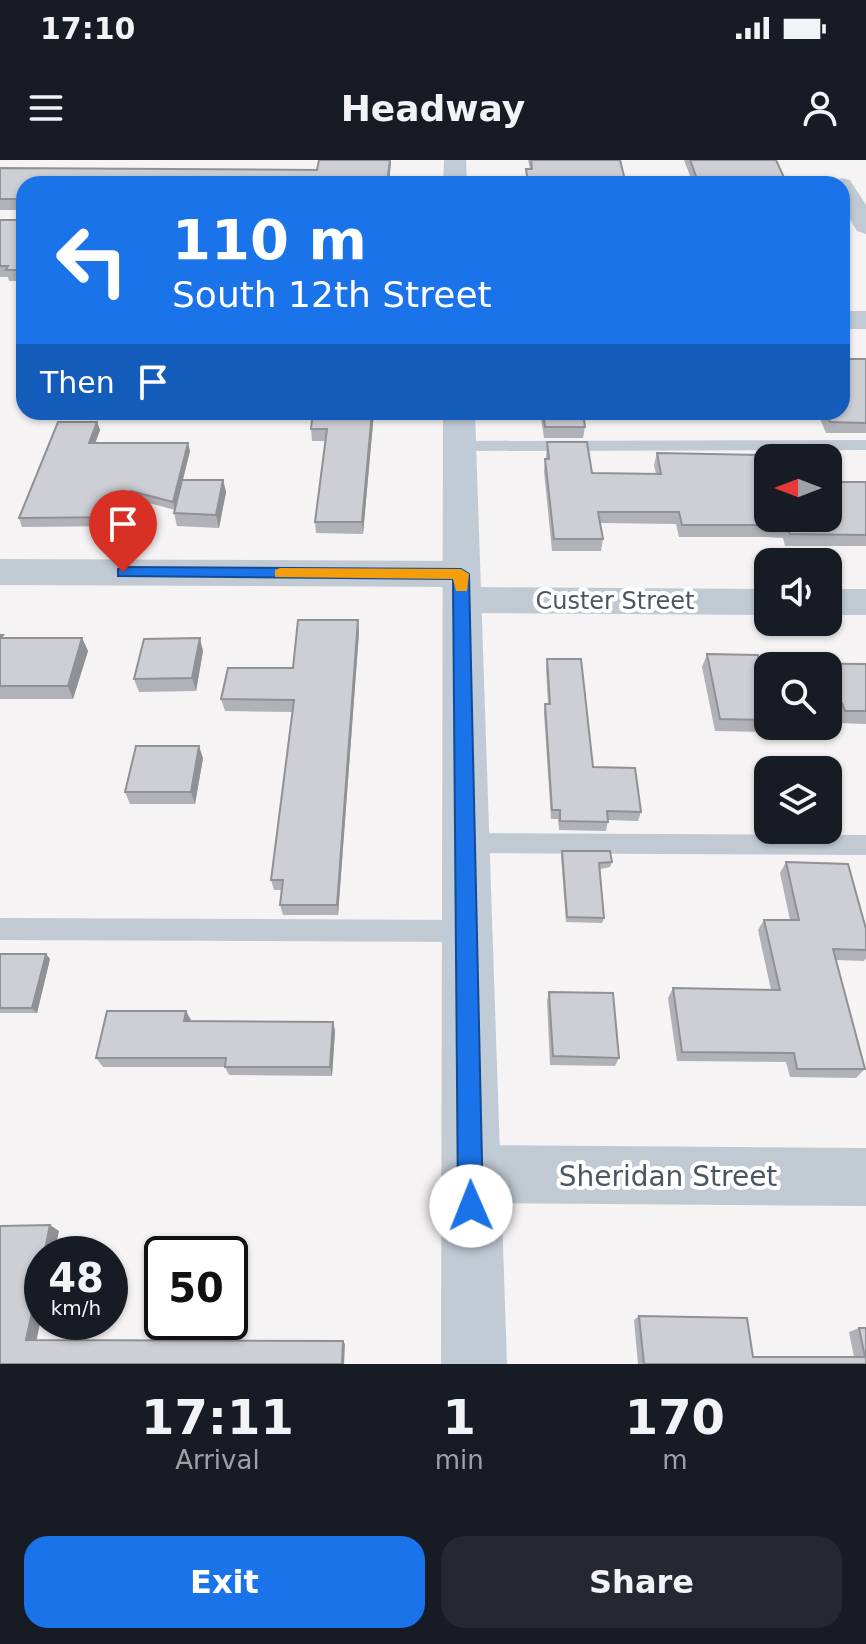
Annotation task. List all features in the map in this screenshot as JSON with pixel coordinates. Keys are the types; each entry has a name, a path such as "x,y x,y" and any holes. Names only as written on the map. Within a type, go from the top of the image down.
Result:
{"main road":[{"path":"459,429 474,1364"}],"street":[{"path":"850,198 866,226"},
{"name":"Custer Street","path":"0,572 461,587 754,601"},
{"path":"842,602 866,602"},
{"name":"Sheridan Street","path":"470,1174 866,1177"}],"lane":[{"path":"459,429 866,445"},
{"path":"465,843 866,845"},
{"path":"0,929 466,931"}],"building":[{"path":"319,160 390,160 388,176 16,176 16,199 0,199 0,168 317,170"},
{"path":"531,160 620,160 624,176 527,176 526,169 532,169"},
{"path":"690,160 776,160 783,176 696,176"},
{"path":"0,220 16,220 16,270 6,270 8,266 0,266"},
{"path":"850,359 866,359 866,423 830,422 850,420"},
{"path":"312,420 371,420 362,522 315,522 327,429 311,429"},
{"path":"544,420 584,420 585,427 545,427"},
{"path":"58,422 97,422 89,443 188,443 173,502 131,491 123,517 19,518"},
{"path":"547,442 587,442 592,473 661,474 657,453 754,455 754,525 682,525 679,512 598,512 603,539 554,539 545,459 549,459"},
{"path":"182,480 223,480 216,515 174,513"},
{"path":"842,482 866,482 866,535 790,534 842,532"},
{"path":"298,620 358,620 337,905 280,905 283,880 271,880 294,700 221,699 228,668 293,668"},
{"path":"0,635 3,635 1,638 82,638 68,686 0,686"},
{"path":"200,638 192,678 134,679 144,639"},
{"path":"707,654 754,655 754,720 720,719"},
{"path":"547,659 581,659 593,767 635,768 641,812 607,811 608,822 560,821 560,810 552,810 545,704 550,704"},
{"path":"842,664 866,664 866,711 845,711 842,703"},
{"path":"136,746 199,746 191,792 125,792"},
{"path":"562,851 610,851 612,862 599,863 604,918 567,917"},
{"path":"786,862 848,864 866,929 866,950 833,949 865,1069 797,1069 794,1053 682,1052 673,988 780,990 764,920 799,920"},
{"path":"0,954 46,954 32,1008 0,1008"},
{"path":"549,992 613,993 619,1058 553,1056"},
{"path":"107,1011 186,1011 184,1021 333,1022 330,1067 225,1067 226,1058 96,1058"},
{"path":"50,1225 48,1236 24,1236 24,1340 343,1341 342,1364 0,1364 0,1226"},
{"path":"639,1316 747,1318 753,1357 865,1357 859,1328 866,1328 866,1364 644,1364"}],"slow traffic":[{"path":"280,573 461,574 461,587"}],"route":[{"path":"123,572 461,574 471,1206"}]}
